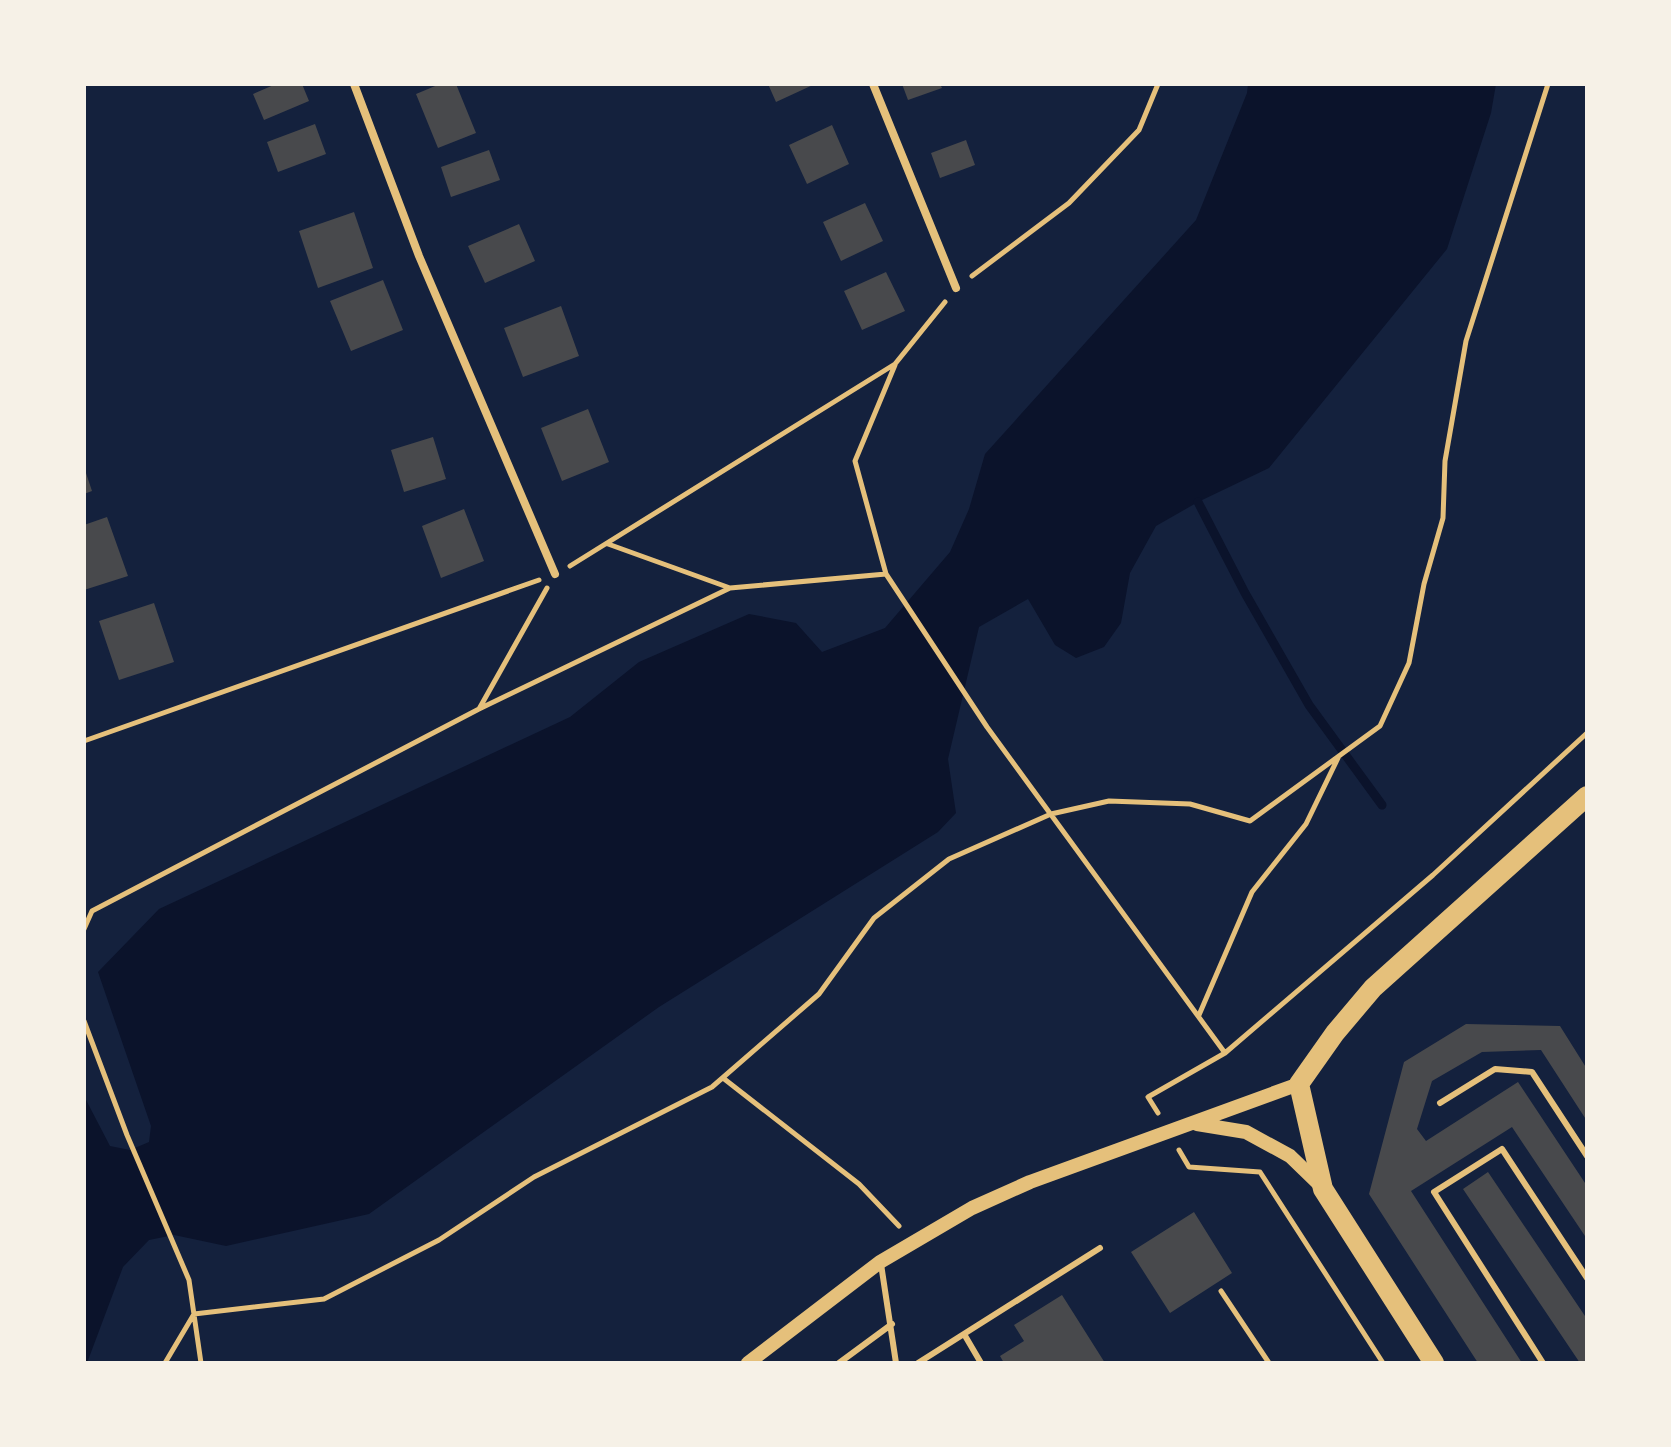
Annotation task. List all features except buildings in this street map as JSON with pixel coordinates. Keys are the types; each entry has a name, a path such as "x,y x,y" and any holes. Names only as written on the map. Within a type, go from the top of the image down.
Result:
{"main road":[{"path":"1434,1363 1323,1189 1299,1084 1335,1033 1373,988 1587,796"}],"street":[{"path":"354,84 419,256 555,574"},
{"path":"873,84 956,288"},
{"path":"748,1363 880,1262 972,1208 1030,1182 1299,1084"},
{"path":"1196,1123 1246,1132 1290,1156 1323,1189"}],"lane":[{"path":"1440,1103 1495,1069 1532,1072 1587,1156"},
{"path":"1543,1363 1434,1192 1502,1149 1587,1278"},
{"path":"918,1363 1100,1248"},
{"path":"880,1262 896,1363"},
{"path":"839,1363 892,1324"},
{"path":"964,1334 981,1363"}],"path":[{"path":"1158,84 1139,130 1069,203 956,288 895,364 855,461 886,574 987,727 1225,1053"},
{"path":"194,1314 324,1299 439,1240 534,1177 712,1087 819,994 874,918 949,859 1051,814 1109,801 1190,804 1250,821 1380,726 1409,663 1424,584 1443,518 1445,461 1466,341 1548,84"},
{"path":"84,741 555,574 895,364"},
{"path":"607,544 730,588"},
{"path":"479,709 555,574"},
{"path":"84,929 92,911 479,709 730,588 886,574"},
{"path":"1383,1363 1260,1172 1189,1167 1148,1097 1225,1053 1433,875 1587,733"},
{"path":"1199,1015 1252,892 1306,824 1338,757"},
{"path":"84,1021 127,1135 189,1280 201,1363"},
{"path":"723,1078 859,1184 913,1242"},
{"path":"1221,1291 1269,1363"},
{"path":"165,1363 194,1314"}],"water":[{"path":"1248,84 1496,84 1491,113 1447,249 1269,468 1156,526 1130,573 1121,623 1104,647 1076,658 1055,645 1028,599 979,627 948,759 956,813 938,832 659,1007 369,1214 226,1246 174,1235 149,1240 123,1267 87,1363 84,1363 84,1096 110,1146 130,1150 149,1142 151,1126 98,972 159,909 570,717 639,662 749,614 796,623 822,652 885,628 950,552 969,509 985,454 1196,220"}],"waterway":[{"path":"1198,502 1245,593 1309,705 1382,805"}]}
